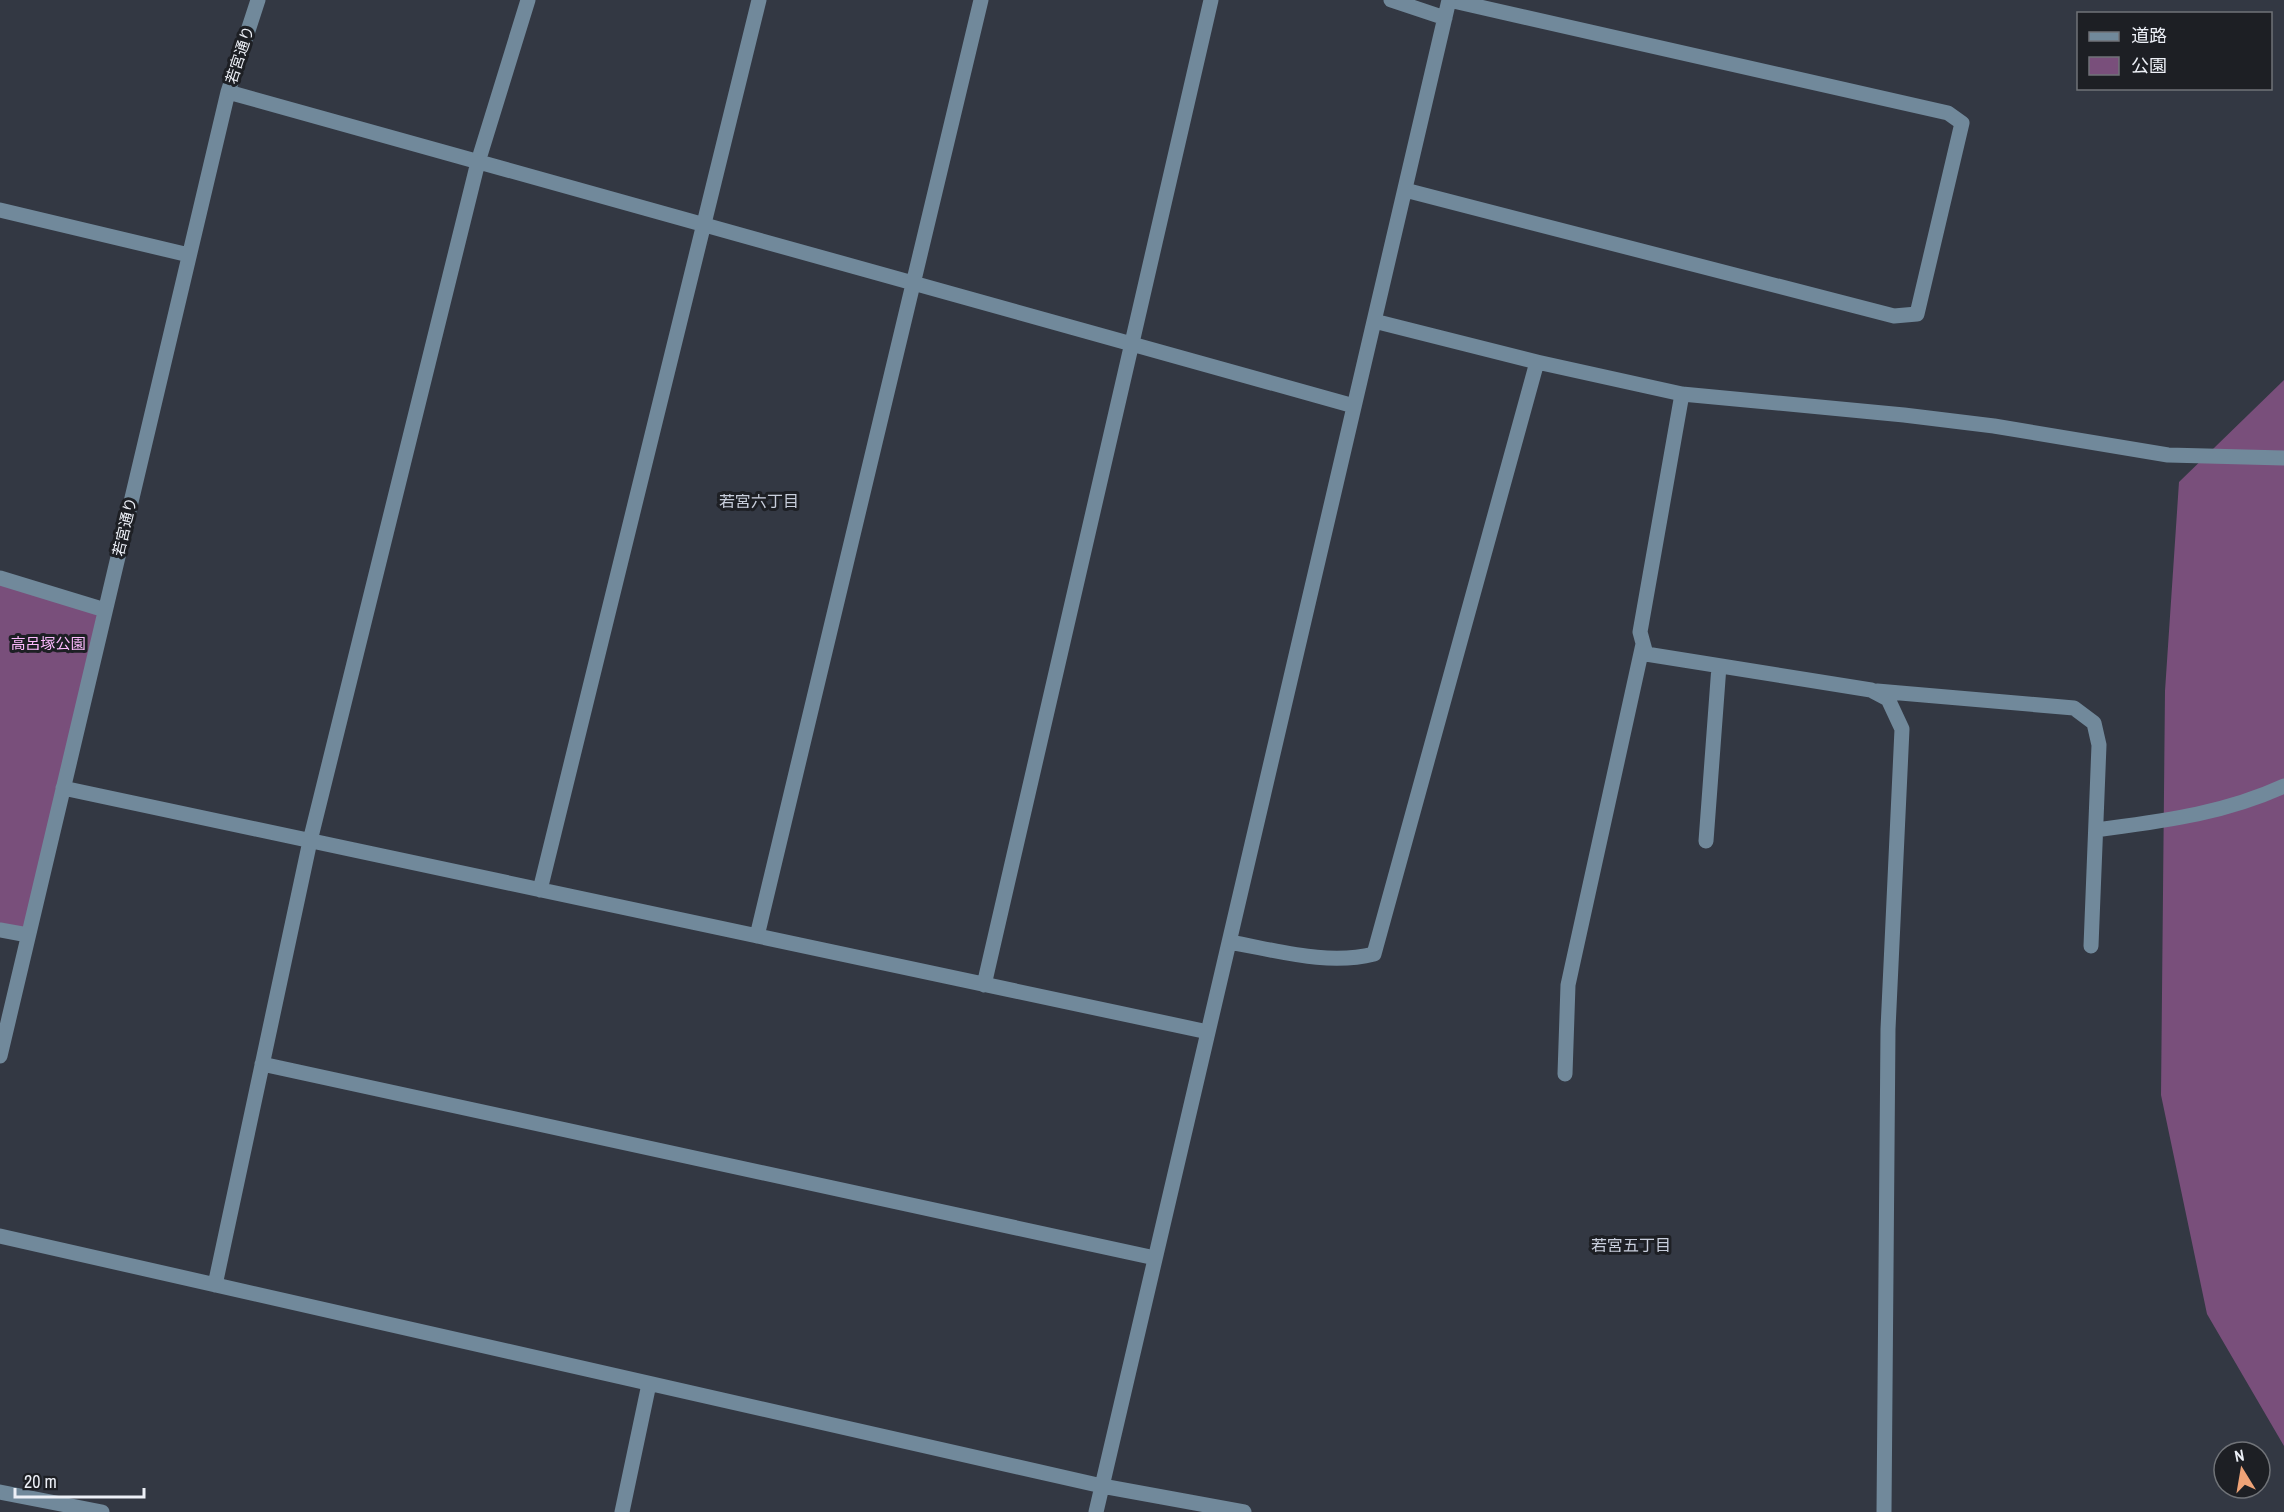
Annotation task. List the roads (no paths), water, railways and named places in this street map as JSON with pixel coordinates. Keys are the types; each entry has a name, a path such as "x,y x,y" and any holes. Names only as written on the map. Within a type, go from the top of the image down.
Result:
{"street":[{"name":"若宮通り","path":"0,1056 228,92 258,0"},
{"path":"215,1285 310,841 478,162 528,0"},
{"path":"540,890 759,0"},
{"path":"757,936 981,0"},
{"path":"984,985 1212,0"},
{"path":"1390,0 1445,18"},
{"path":"1096,1512 1449,0 1948,113 1962,123 1917,314 1894,316 1405,190"},
{"path":"228,92 1354,406"},
{"path":"0,210 189,255"},
{"path":"1374,321 1537,362 1682,394 1994,426 2168,455 2282,457"},
{"path":"1229,942 1313,957 1353,960 1374,954 1537,362"},
{"path":"1682,394 1640,632 1646,654 1871,690 2074,708 2094,723 2099,745 2091,946"},
{"path":"0,578 105,610"},
{"path":"1565,1074 1568,985 1643,643"},
{"path":"1706,841 1719,666"},
{"path":"1871,690 1888,699 1902,729 1888,1029 1884,1512"},
{"path":"2096,830 2204,814 2260,797 2284,786"},
{"path":"63,788 1208,1032"},
{"path":"0,930 28,935"},
{"path":"262,1064 1155,1258"},
{"path":"0,1236 1102,1486 1244,1512"},
{"path":"622,1512 649,1384"},
{"path":"0,1492 102,1512"}],"district":[{"name":"若宮六丁目","path":"759,501"},
{"name":"若宮五丁目","path":"1631,1245"}],"park label":[{"name":"高呂塚公園","path":"48,644"}]}
